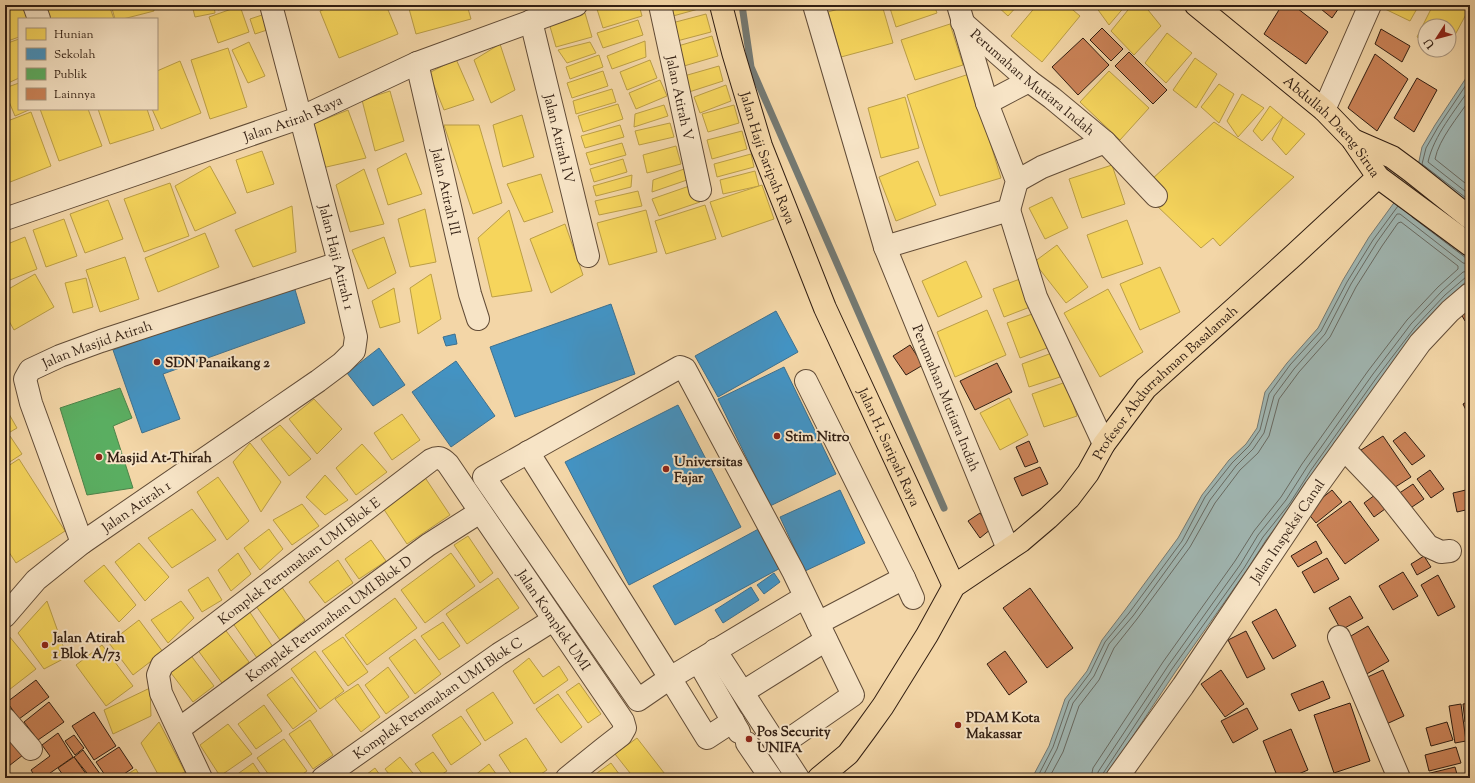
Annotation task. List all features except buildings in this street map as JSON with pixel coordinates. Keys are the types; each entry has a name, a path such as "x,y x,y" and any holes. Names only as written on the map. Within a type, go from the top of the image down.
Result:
{"main road":[{"name":"Jalan Haji Saripah Raya","path":"721,5 733,52 761,146 825,308"},
{"name":"Abdullah Daeng Sirua","path":"1196,5 1324,110 1352,139 1378,177 1470,245"},
{"path":"1352,139 1392,158 1411,171 1470,218"},
{"name":"Profesor Abdurrahman Basalamah","path":"960,582 986,566 1048,518 1069,498 1088,473 1104,444 1146,388 1378,177"},
{"name":"Jalan H. Saripah Raya","path":"825,308 960,582"},
{"path":"819,778 848,754 883,706 960,582"}],"street":[{"path":"34,5 39,18"},
{"name":"Jalan Haji Atirah 1","path":"271,5 302,117 356,337 354,351 342,363 318,381"},
{"name":"Jalan Atirah Raya","path":"5,219 302,117 417,63 576,5"},
{"name":"Jalan Atirah V","path":"660,5 700,190"},
{"name":"Perumahan Mutiara Indah","path":"814,5 885,247 1008,549"},
{"path":"1324,110 1370,5"},
{"name":"Perumahan Mutiara Indah","path":"960,13 1030,81 1105,142 1156,196"},
{"name":"Perumahan Mutiara Indah","path":"960,13 987,103 1018,181 1042,167 1105,142"},
{"name":"Jalan Atirah IV","path":"531,21 588,256"},
{"name":"Jalan Atirah III","path":"417,63 470,294 478,319"},
{"path":"987,103 1030,81"},
{"path":"1018,181 1009,210 1036,297 1104,444"},
{"path":"885,247 1009,210"},
{"name":"Jalan Masjid Atirah","path":"82,543 31,403 26,379 30,370 101,341 339,263"},
{"name":"Jalan Inspeksi Canal","path":"1117,778 1183,686 1315,489 1420,343 1450,311 1470,294"},
{"path":"778,747 853,695 793,571 685,369 680,367 484,477 638,700 670,678 805,597"},
{"name":"Jalan Atirah 1","path":"5,616 36,580 82,543 318,381"},
{"path":"806,381 913,598"},
{"path":"1344,449 1387,494 1428,546 1441,552 1450,551"},
{"path":"528,452 707,738 741,739"},
{"name":"Jalan Komplek UMI","path":"431,460 439,457 445,461 623,722 625,728 621,736 567,778"},
{"name":"Komplek Perumahan UMI Blok E","path":"179,729 161,693 159,681 160,669 166,660 431,460"},
{"name":"Komplek Perumahan UMI Blok D","path":"179,729 428,545 480,512"},
{"path":"742,692 822,632 904,578"},
{"name":"Komplek Perumahan UMI Blok C","path":"323,778 499,654 553,620"},
{"path":"1339,637 1399,778"},
{"path":"706,656 742,692 798,778"},
{"path":"706,656 741,739 771,778"},
{"path":"5,719 30,749"},
{"path":"179,729 201,778"}],"water":[{"path":"1470,72 1470,206 1418,166 1422,147"},
{"path":"1396,200 1470,256 1470,278 1448,298 1418,330 1293,505 1266,540 1105,778 1032,778 1049,746 1065,699 1087,671 1102,640 1178,538 1202,495 1229,460 1246,444 1257,428 1265,392 1287,363 1318,328 1343,280 1369,237"}],"waterway":[{"path":"742,5 751,67 944,508"}],"place":[{"name":"SDN Panaikang 2","path":"157,362"},
{"name":"Stim Nitro","path":"777,436"},
{"name":"Masjid At-Thirah","path":"99,457"},
{"name":"Universitas Fajar","path":"666,469"},
{"name":"Jalan Atirah 1 Blok A/73","path":"45,645"},
{"name":"PDAM Kota Makassar","path":"958,725"},
{"name":"Pos Security UNIFA","path":"749,739"}]}
